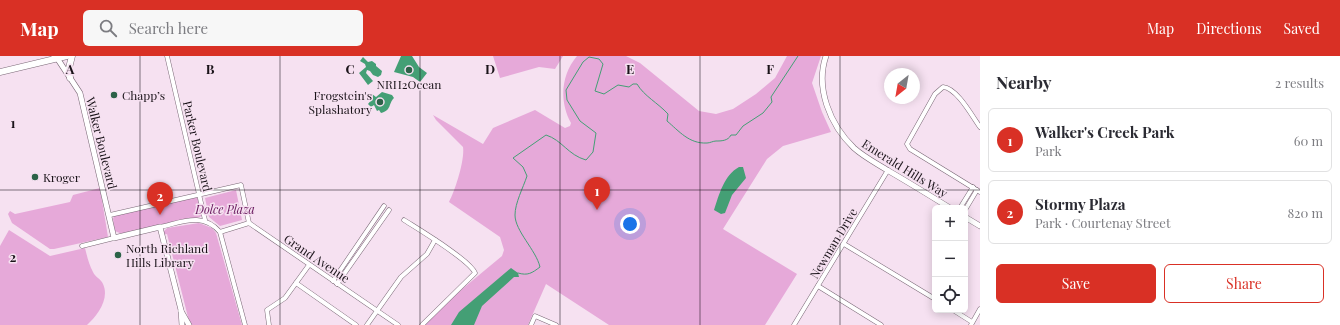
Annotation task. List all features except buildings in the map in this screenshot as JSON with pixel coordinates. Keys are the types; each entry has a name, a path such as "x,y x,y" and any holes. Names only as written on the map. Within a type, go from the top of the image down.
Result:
{"main road":[{"path":"36,63 40,56"},
{"path":"0,72 56,57 67,56"},
{"path":"70,78 69,68 72,56"}],"street":[{"name":"Parker Boulevard","path":"167,56 205,220"},
{"name":"Emerald Hills Way","path":"826,56 822,76 824,94 832,118 855,148 945,205"},
{"name":"Walker Boulevard","path":"56,57 80,93 110,215 114,238"},
{"path":"968,206 979,191 910,149 907,144 935,94 943,87 952,90 980,127"},
{"name":"Newman Drive","path":"794,325 888,170"},
{"path":"110,215 241,185 249,224 220,232"},
{"path":"962,205 973,187"},
{"path":"333,281 384,206"},
{"path":"337,284 389,210"},
{"path":"968,219 980,226"},
{"path":"82,246 160,227 190,221 205,220 215,226 220,232 245,325"},
{"path":"404,220 468,264 474,269 475,273 422,325"},
{"name":"Grand Avenue","path":"249,224 398,325"},
{"path":"160,227 181,310 182,325"},
{"path":"367,325 401,277 427,254 435,240"},
{"path":"844,244 932,297"},
{"path":"269,325 267,310 285,298 309,264"},
{"path":"296,284 356,325"},
{"path":"818,286 882,325"},
{"path":"957,313 971,323 980,309"},
{"path":"181,310 189,325"},
{"path":"531,325 535,316 556,325"}],"green space":[{"path":"493,56 563,56 555,69 539,67 500,78"},
{"path":"577,56 626,56 640,63 699,111 716,114 733,109 756,94 775,78 787,56 821,56 812,83 831,132 783,146 767,159 723,229 797,274 765,325 609,325 546,284 528,325 425,325 461,290 502,256 504,250 500,237 449,202 459,175 463,147 436,120 433,115 483,144 493,128 535,110 565,128 570,126 571,123 567,115 563,97 565,80 568,71"},
{"path":"100,188 108,237 50,249 12,223 8,214 10,211 15,214 70,202 73,195"},
{"name":"Dolce Plaza","path":"236,190 242,220 220,226 209,217 205,198"},
{"path":"196,197 198,199 202,215 200,217 122,234 115,231 114,216"},
{"path":"199,223 212,228 216,233 242,325 190,325 167,234 164,235 164,231 167,228"},
{"path":"9,230 50,256 85,248 92,269 95,275 102,282 105,290 104,301 101,307 95,317 87,325 0,325 0,246"}],"shaded area":[{"name":"NRH2Ocean","path":"401,56 412,56 419,67 427,73 420,82 413,77 394,72"},
{"path":"363,57 368,62 372,61 382,71 381,75 378,77 367,70 366,73 373,81 368,85 359,73 366,67 365,64 360,61"},
{"name":"Frogstein's Splashatory","path":"382,92 392,95 394,98 388,109 381,113 379,110 377,111 374,105 371,107 368,104 373,98 372,94 376,97"},
{"path":"739,167 743,167 746,178 732,195 725,213 721,214 714,210 720,192 729,175"},
{"path":"511,268 518,273 519,277 514,277 482,306 474,325 451,325 459,312"}],"waterway":[{"path":"518,273 530,273 540,267 516,221 516,206 527,176 523,167 513,158 546,135 552,137 580,158 586,160 593,152 596,133 580,121 567,100 566,90 583,62 589,57 599,59 603,64 595,91 604,94 618,85 629,87 633,84 637,84 643,92 668,114 667,121 680,133 695,141 707,143 724,140 731,135 736,135 743,126 763,113 772,102 771,97 798,56"}],"place":[{"name":"NRH2Ocean","path":"409,70"},
{"name":"Chapp’s","path":"114,95"},
{"name":"Frogstein's Splashatory","path":"380,102"},
{"name":"Kroger","path":"35,177"},
{"name":"Walker's Creek Park","path":"597,210"},
{"name":"Stormy Plaza","path":"160,215"},
{"name":"North Richland Hills Library","path":"118,255"}]}
